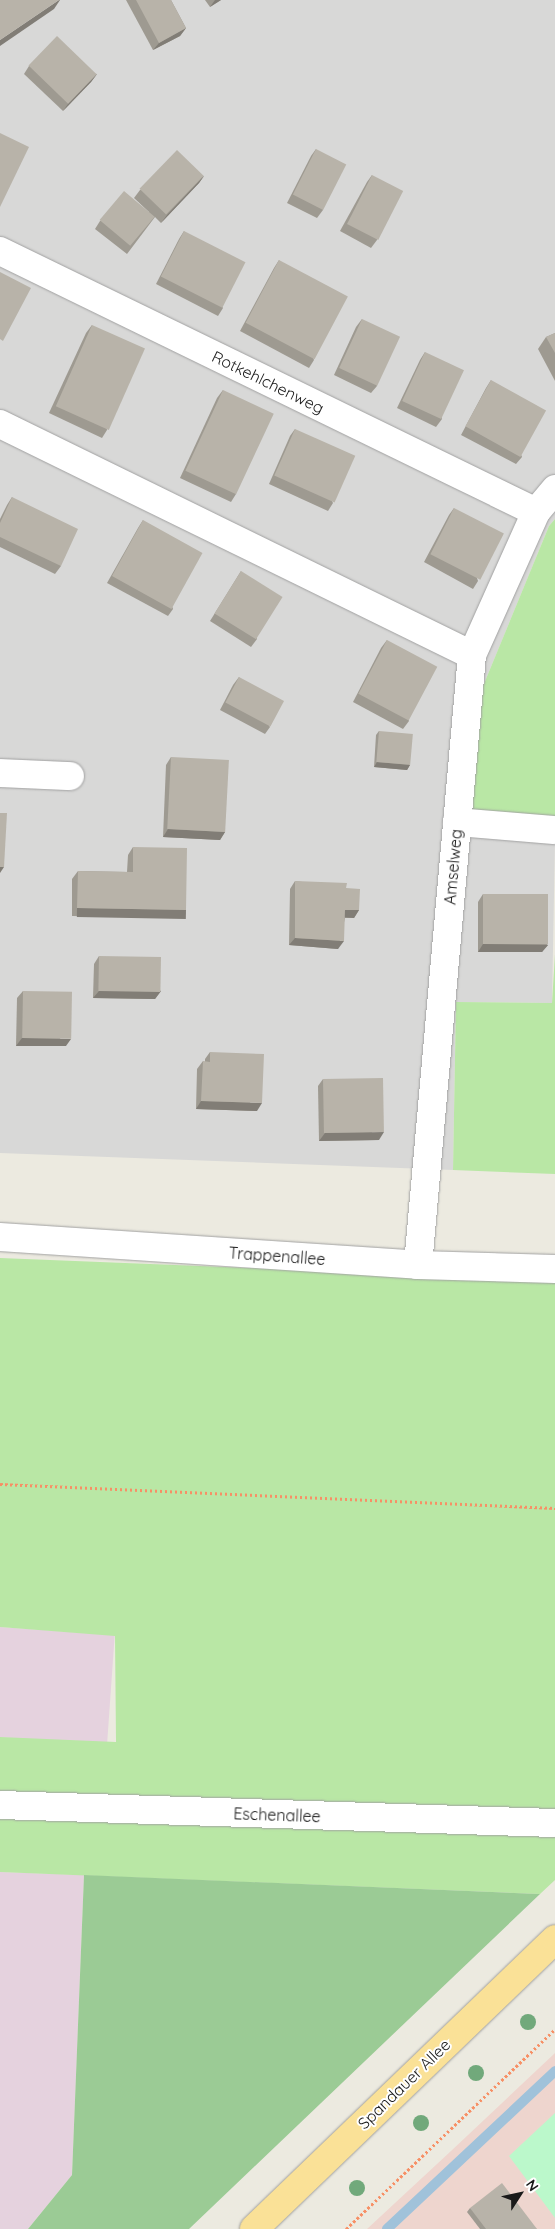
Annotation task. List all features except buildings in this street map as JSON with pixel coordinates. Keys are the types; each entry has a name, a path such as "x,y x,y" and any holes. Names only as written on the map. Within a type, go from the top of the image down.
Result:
{"main road":[{"name":"Spandauer Allee","path":"254,2229 555,1940"}],"street":[{"name":"Rotkehlchenweg","path":"0,251 536,512"},
{"path":"0,424 472,656"},
{"name":"Amselweg","path":"418,1265 472,656 536,512 555,489"},
{"path":"0,773 70,776"},
{"path":"457,822 555,830"},
{"name":"Trappenallee","path":"0,1237 418,1265 555,1269"},
{"name":"Eschenallee","path":"0,1805 555,1823"}],"path":[{"path":"0,1484 555,1508"},
{"path":"346,2229 555,2029"}],"shaded area":[{"path":"0,0 555,0 555,519 549,526 481,691 555,841 552,1003 456,1002 453,1170 0,1153"},
{"path":"0,1627 115,1635 107,1745 0,1737"},
{"path":"0,1872 84,1875 72,2175 28,2229 0,2229"},
{"path":"555,2053 555,2229 367,2229 451,2151"}],"green space":[{"path":"555,519 555,841 466,830 481,691 549,526"},
{"path":"555,954 555,1174 453,1170 456,1002 552,1003"},
{"path":"0,1258 555,1280 555,1880 540,1894 0,1872 0,1737 116,1742 115,1636 0,1627"},
{"path":"84,1875 540,1894 189,2229 28,2229 72,2175"},
{"path":"555,2113 555,2218 509,2156"}],"waterway":[{"path":"387,2229 555,2071"}]}
